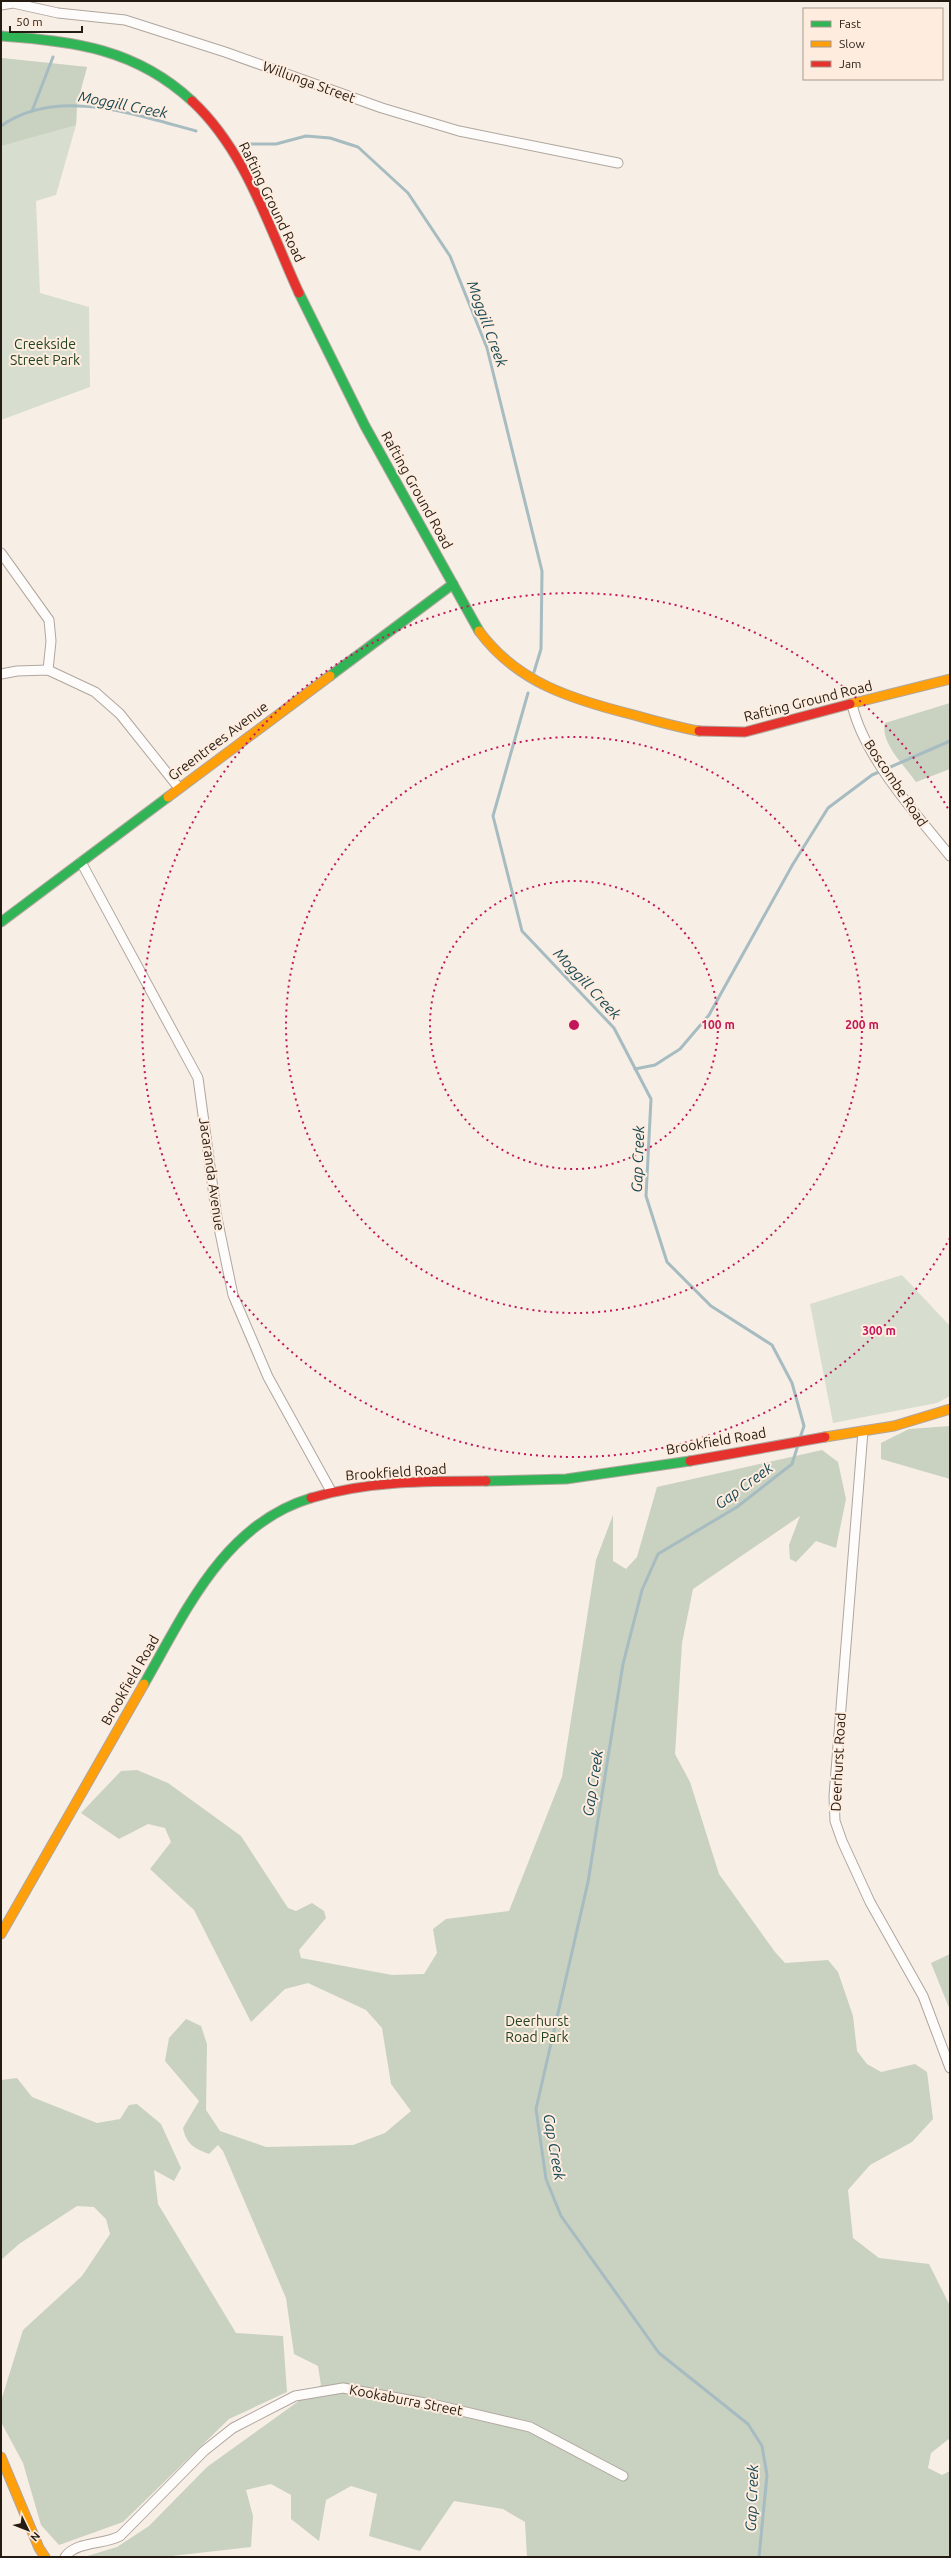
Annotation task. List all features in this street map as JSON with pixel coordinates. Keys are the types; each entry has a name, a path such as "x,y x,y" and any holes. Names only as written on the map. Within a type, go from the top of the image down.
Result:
{"main road":[{"name":"Rafting Ground Road","path":"1,36 70,41 126,57 160,75 178,88 217,126 234,152 330,358 481,634 506,662 530,680 555,693 589,705 685,729 715,732 745,732 950,679"},
{"name":"Greentrees Avenue","path":"1,922 453,584"},
{"name":"Brookfield Road","path":"1,1934 200,1588 229,1551 265,1519 331,1491 382,1484 566,1479 863,1431 950,1409"},
{"path":"1,2457 36,2542 45,2557"}],"street":[{"name":"Willunga Street","path":"1,6 13,3 58,13 125,20 225,52 382,108 459,131 618,163"},
{"path":"1,553 49,620 51,641 48,670"},
{"path":"1,674 17,671 48,670 95,692 120,714 179,788"},
{"name":"Boscombe Road","path":"852,704 855,715 868,745 893,782 950,856"},
{"name":"Jacaranda Avenue","path":"81,862 198,1078 217,1218 233,1295 268,1377 331,1491"},
{"name":"Deerhurst Road","path":"863,1431 834,1796 835,1821 870,1902 923,1996 950,2068"},
{"name":"Kookaburra Street","path":"65,2557 69,2550 113,2540 120,2536 204,2451 233,2428 295,2396 343,2388 436,2405 530,2428 623,2476"}],"green space":[{"name":"Creekside Street Park","path":"1,58 87,67 77,104 76,125 56,195 36,201 40,293 89,307 90,387 1,420"},
{"path":"1,58 87,67 77,104 76,125 1,146"},
{"path":"950,703 950,769 916,782 894,754 886,738 884,731 885,723"},
{"path":"902,1275 950,1326 950,1396 937,1403 833,1423 810,1304"},
{"path":"950,1426 950,1479 881,1459 881,1443 909,1429"},
{"name":"Deerhurst Road Park","path":"822,1450 838,1462 846,1499 836,1548 816,1541 796,1562 790,1559 789,1545 800,1516 693,1589 682,1643 675,1754 690,1782 719,1874 775,1952 785,1963 828,1960 838,1972 853,2016 857,2051 867,2064 881,2072 915,2064 927,2072 933,2119 912,2142 870,2165 848,2190 853,2238 879,2258 929,2264 950,2306 950,2438 931,2453 928,2468 942,2475 950,2471 950,2557 527,2557 525,2522 503,2509 454,2501 420,2551 369,2536 377,2494 351,2486 326,2500 319,2541 291,2519 291,2495 271,2484 246,2490 253,2516 251,2547 163,2557 84,2557 117,2547 149,2526 207,2467 321,2385 318,2366 294,2354 286,2298 223,2151 218,2145 209,2154 199,2150 189,2142 184,2134 183,2128 199,2101 165,2061 169,2038 186,2019 201,2026 207,2044 206,2110 220,2131 266,2147 353,2145 385,2133 411,2111 391,2084 382,2028 366,2010 308,1983 285,1989 251,2022 194,1910 150,1869 171,1842 165,1828 148,1824 119,1839 81,1813 121,1771 137,1770 168,1783 241,1836 288,1908 296,1911 312,1903 324,1911 326,1918 299,1950 301,1958 392,1975 424,1974 437,1953 433,1929 446,1919 509,1911 562,1777 596,1560 613,1515 613,1561 626,1569 637,1557 657,1487"},
{"path":"950,1954 950,2010 931,1963"},
{"path":"17,2078 32,2097 97,2123 120,2119 129,2105 137,2104 161,2124 181,2168 174,2181 154,2170 158,2204 236,2333 283,2336 287,2392 229,2419 123,2522 59,2545 41,2525 23,2463 1,2422 1,2401 23,2330 82,2276 110,2234 106,2219 94,2207 77,2206 19,2244 1,2260 1,2080"}],"waterway":[{"path":"32,111 53,57"},
{"name":"Moggill Creek","path":"1,126 23,114 47,108 71,106 123,112 196,131"},
{"name":"Moggill Creek","path":"250,144 276,144 306,136 330,138 358,147 408,193 450,256 487,348 542,571 541,649 534,672"},
{"name":"Gap Creek","path":"528,693 493,816 522,931 614,1028 651,1099 646,1196 667,1262 711,1306 772,1345 792,1383 804,1426 800,1438"},
{"name":"Moggill Creek","path":"635,1069 655,1065 680,1049 709,1015 793,864 828,808 872,775 950,741"},
{"name":"Gap Creek","path":"759,2557 767,2475 762,2446 748,2424 659,2353 561,2216 546,2179 536,2109 588,1882 623,1664 642,1590 658,1554 737,1507 792,1464 798,1445"}],"traffic: fast":[{"path":"1,36 54,41 103,51 126,59 149,70 171,83 192,101"},
{"path":"299,293 365,426 479,631"},
{"path":"330,676 453,584"},
{"path":"1,922 168,797"},
{"path":"486,1481 566,1479 690,1461"},
{"path":"144,1684 192,1600 211,1573 231,1549 254,1528 281,1510 311,1498"}],"traffic: slow":[{"path":"479,631 494,649 511,664 548,687 590,703 666,724 699,731"},
{"path":"168,797 330,676"},
{"path":"850,704 950,679"},
{"path":"825,1437 894,1426 950,1409"},
{"path":"1,1934 144,1684"},
{"path":"1,2457 39,2548 45,2557"}],"traffic: jam":[{"path":"192,101 211,121 242,167 266,217 299,293"},
{"path":"699,731 745,732 850,704"},
{"path":"690,1461 825,1437"},
{"path":"311,1498 332,1492 376,1485 442,1481 486,1481"}]}
